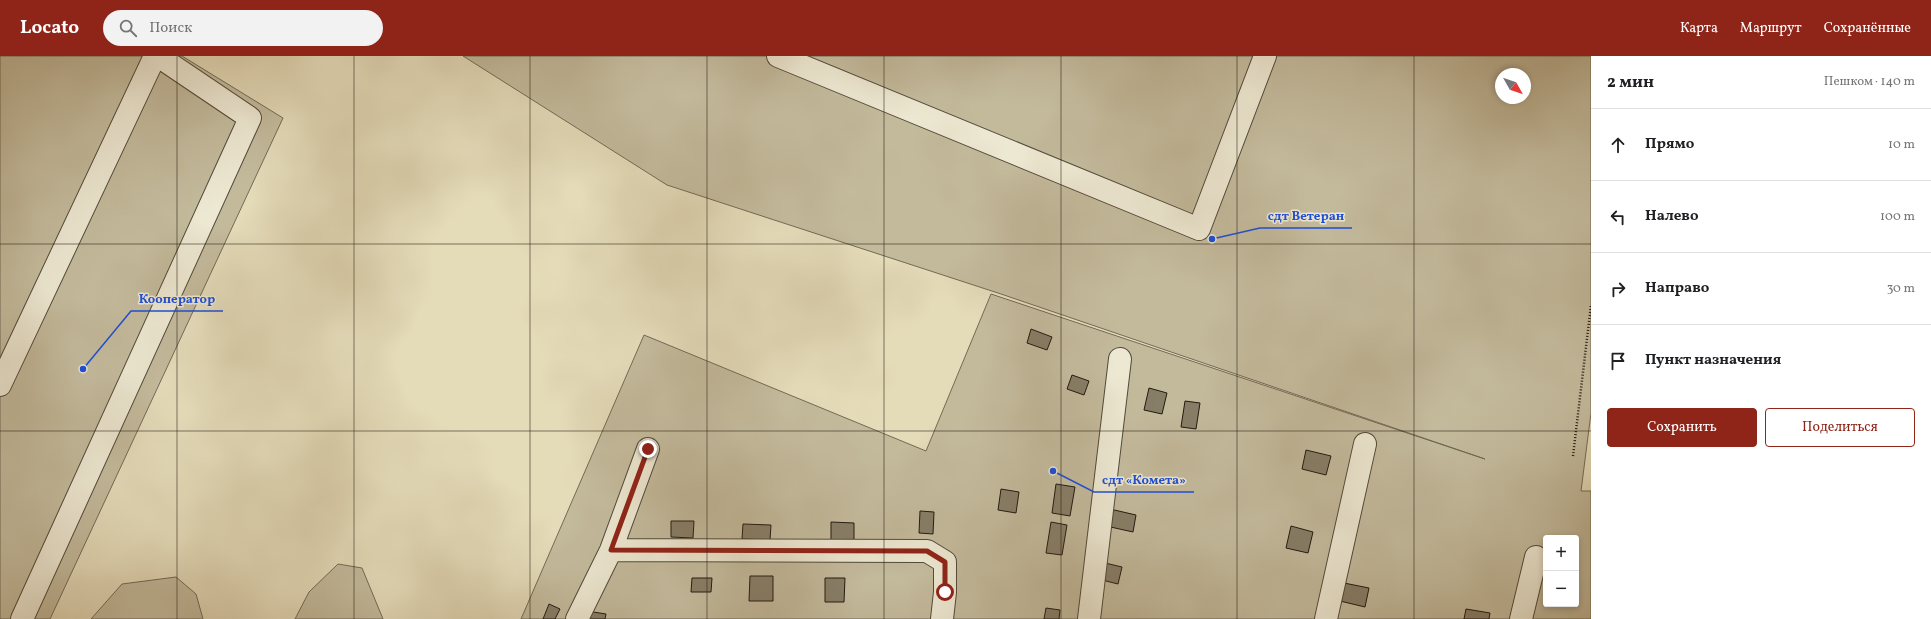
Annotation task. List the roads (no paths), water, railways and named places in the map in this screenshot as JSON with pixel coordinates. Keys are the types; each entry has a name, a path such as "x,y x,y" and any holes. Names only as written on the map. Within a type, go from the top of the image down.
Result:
{"lane":[{"path":"0,385 154,56"},
{"path":"22,619 250,118 158,56"},
{"path":"778,56 1199,229 1265,56"},
{"path":"1089,619 1120,359"},
{"path":"1326,619 1365,444"},
{"path":"576,619 611,550 648,449"},
{"path":"611,550 927,551 945,562 945,592 942,619"},
{"path":"1521,619 1536,557"}],"place":[{"name":"сдт Ветеран","path":"1212,239"},
{"name":"Кооператор","path":"83,369"},
{"name":"сдт «Комета»","path":"1053,471"}]}
